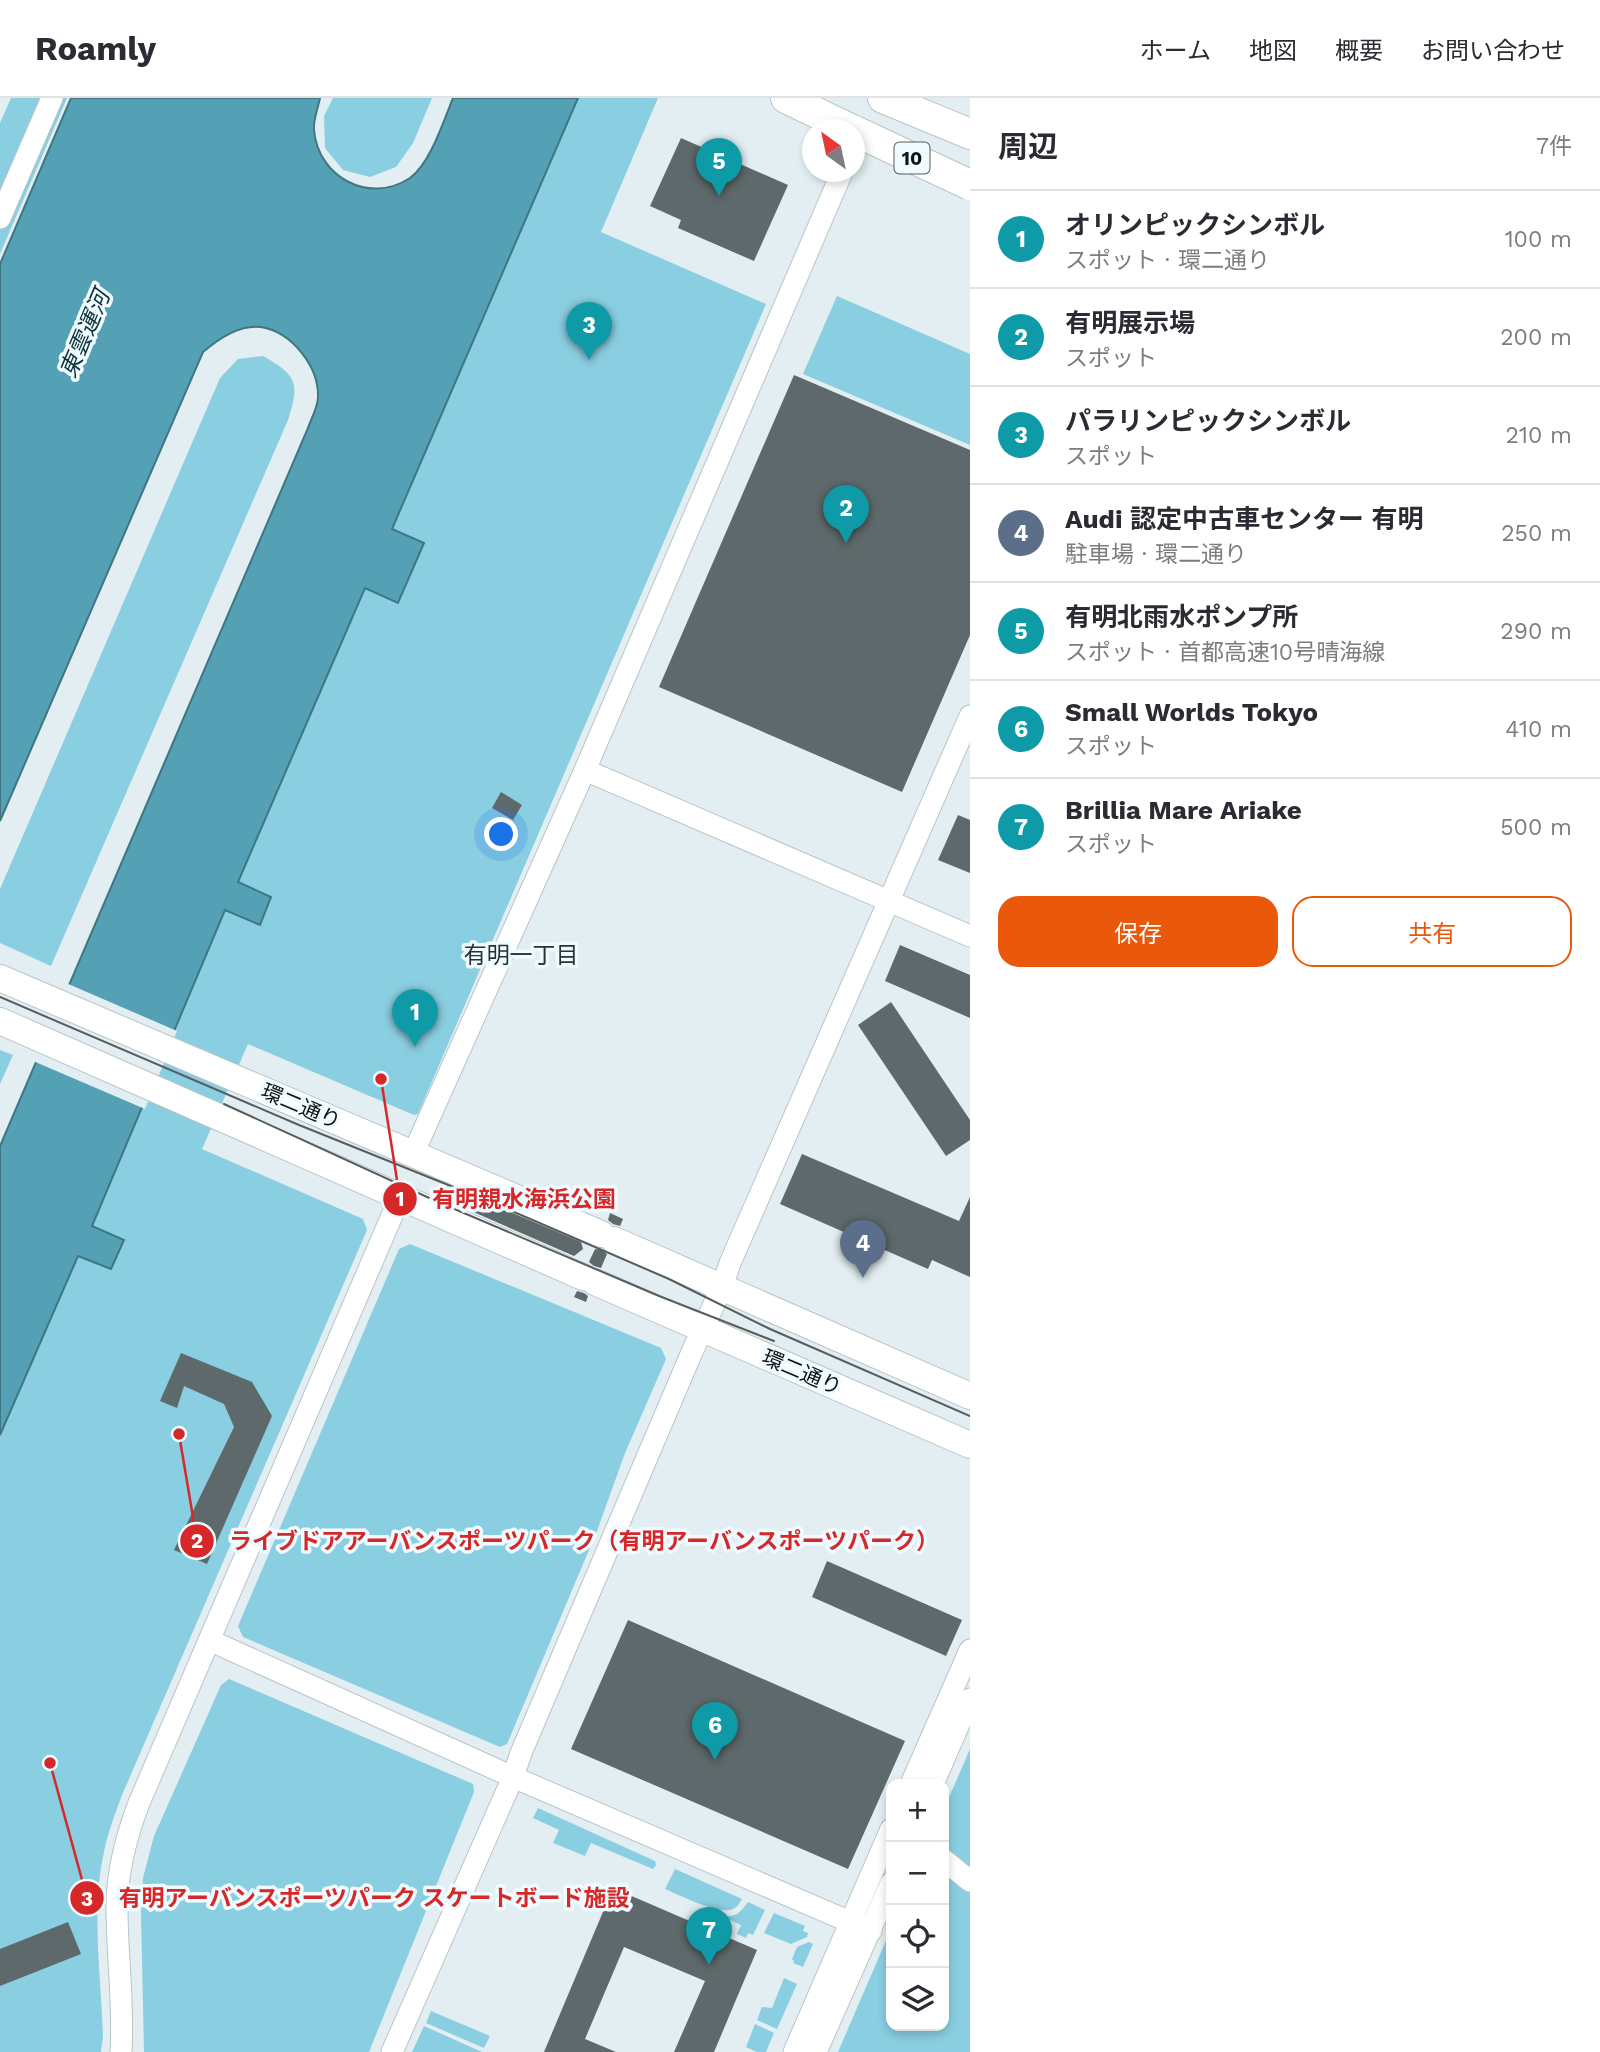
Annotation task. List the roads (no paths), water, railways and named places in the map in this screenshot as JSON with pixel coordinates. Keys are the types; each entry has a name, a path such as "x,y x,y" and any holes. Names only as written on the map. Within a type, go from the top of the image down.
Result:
{"highway":[{"name":"10","path":"883,98 970,134"},
{"name":"10","path":"790,100 829,119"},
{"name":"10","path":"865,137 970,185"}],"main road":[{"path":"873,98 970,140"},
{"path":"865,135 911,149 970,176"},
{"name":"環二通り","path":"0,978 608,1237 970,1396"},
{"name":"環二通り","path":"0,1021 970,1445"}],"street":[{"path":"0,218 52,98"},
{"path":"413,1154 585,770 838,182"},
{"path":"392,2052 513,1777 730,1263 970,716"},
{"path":"585,770 970,936"},
{"path":"121,2052 123,2024 117,1906 126,1837 208,1640 400,1197"},
{"path":"208,1640 513,1777 871,1931"},
{"path":"913,1779 970,1650"},
{"path":"935,1779 970,1699"},
{"path":"794,2052 886,1840"},
{"path":"949,1864 970,1881"},
{"path":"816,2052 886,1895"}],"water":[{"name":"東雲運河","path":"71,98 320,98 314,130 325,161 335,173 348,182 378,188 394,186 410,178 424,163 453,98 578,98 392,529 424,543 398,603 365,588 238,882 271,897 260,925 225,910 92,1226 124,1240 111,1269 78,1256 0,1435 0,1146 308,428 318,397 309,363 293,343 272,330 253,327 237,330 203,352 0,821 0,264"}],"tram line":[{"path":"0,997 299,1125 498,1205 669,1279 770,1329 970,1416"},
{"path":"224,1104 438,1202 659,1296 774,1341"}],"place":[{"name":"有明北雨水ポンプ所","path":"719,196"},
{"name":"パラリンピックシンボル","path":"589,360"},
{"name":"有明展示場","path":"846,543"},
{"name":"オリンピックシンボル","path":"415,1047"},
{"name":"有明親水海浜公園","path":"381,1079"},
{"name":"Audi 認定中古車センター 有明","path":"863,1278"},
{"name":"ライブドアアーバンスポーツパーク（有明アーバンスポーツパーク）","path":"179,1434"},
{"name":"Small Worlds Tokyo","path":"715,1760"},
{"name":"有明アーバンスポーツパーク スケートボード施設","path":"50,1763"},
{"name":"Brillia Mare Ariake","path":"709,1965"}],"district":[{"name":"有明一丁目","path":"521,955"}]}
